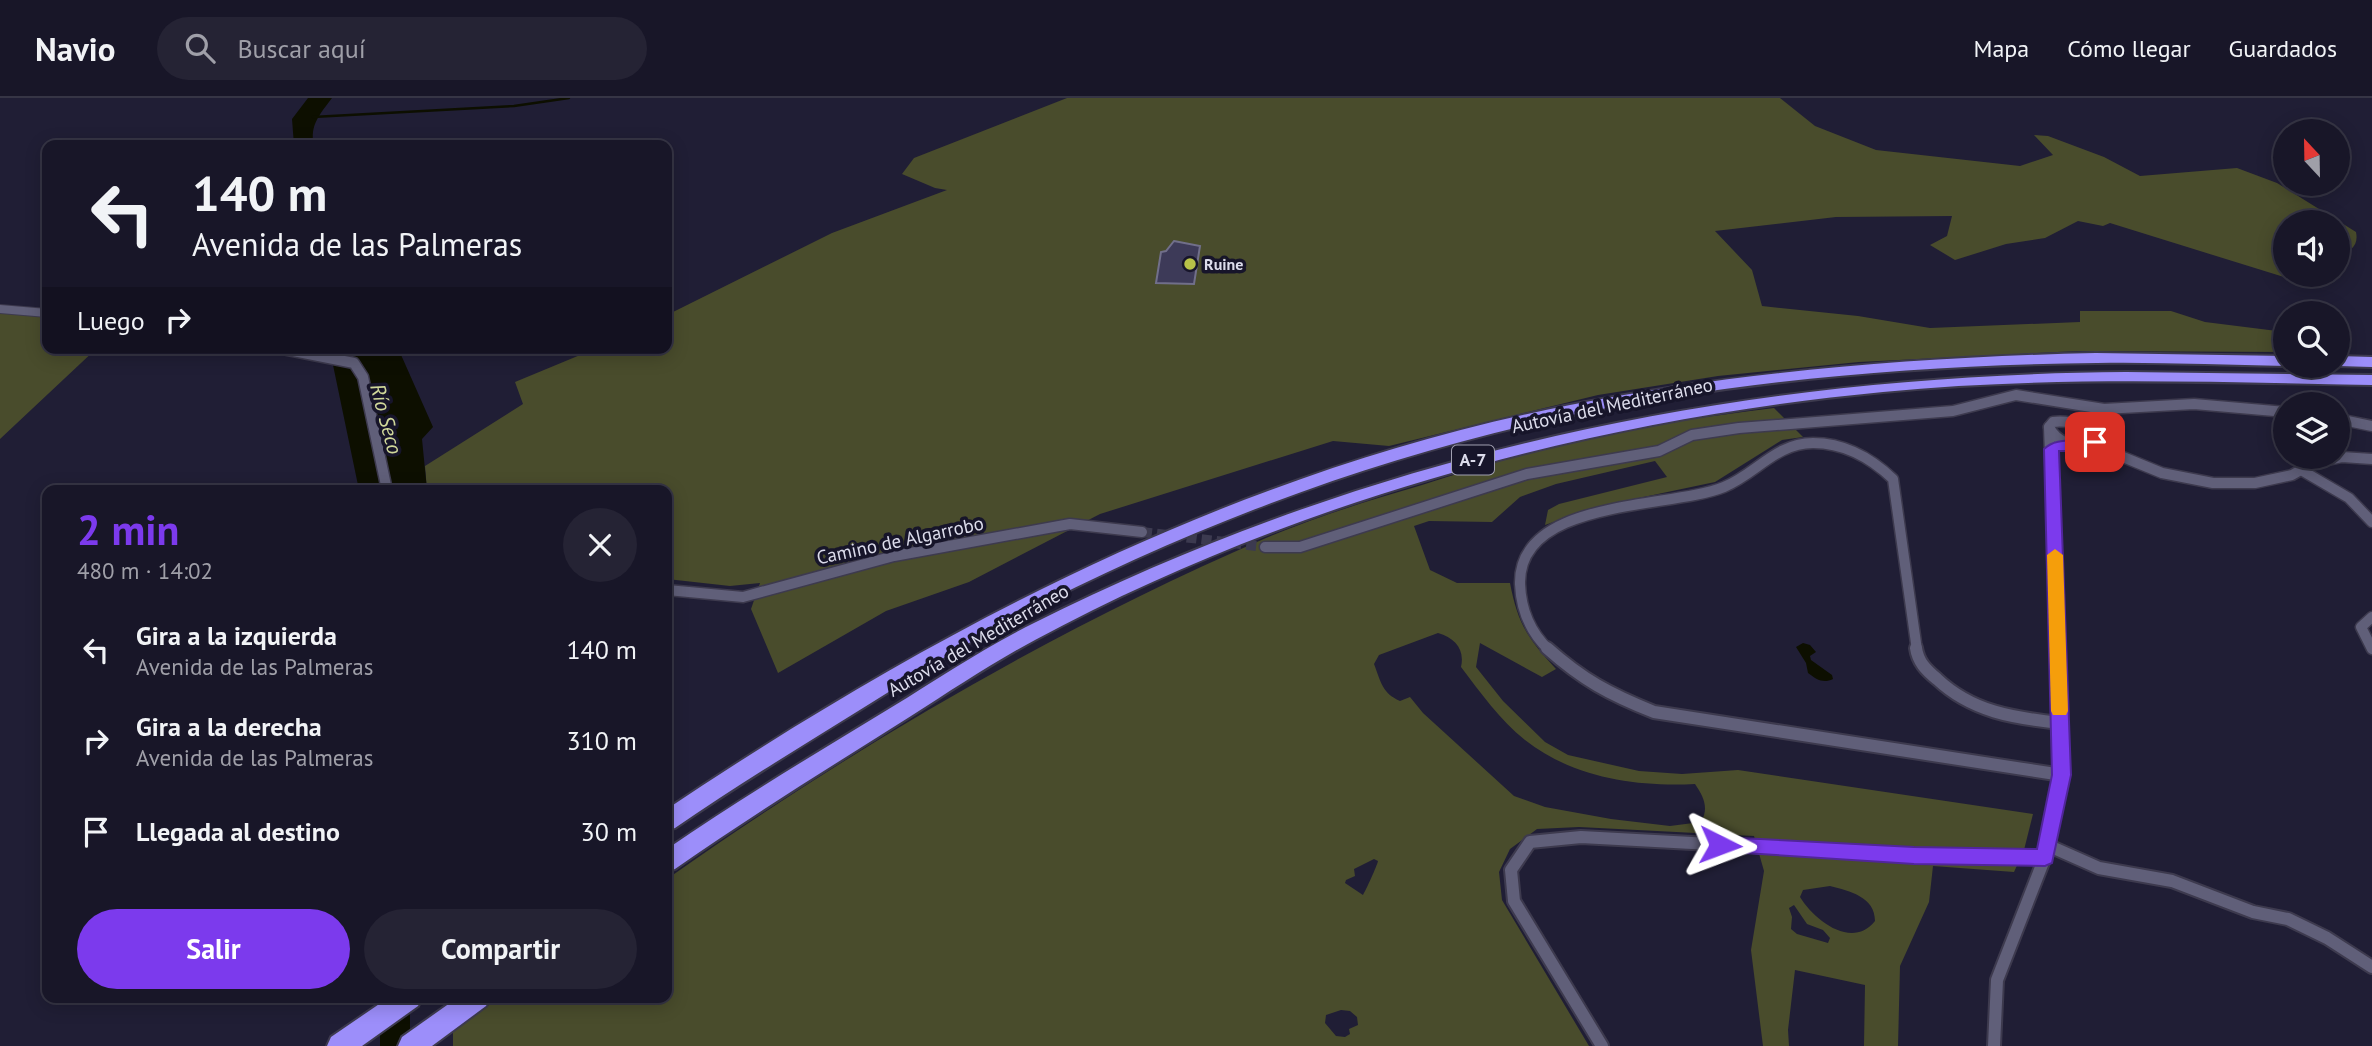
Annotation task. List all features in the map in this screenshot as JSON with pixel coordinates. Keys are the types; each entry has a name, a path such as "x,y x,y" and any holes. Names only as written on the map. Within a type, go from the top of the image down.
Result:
{"highway":[{"name":"Autovía del Mediterráneo","path":"672,818 729,779 912,667 1018,607 1220,516 1440,442 1647,396 1868,370 2097,358 2273,360"},
{"path":"2350,361 2372,362"},
{"name":"Autovía del Mediterráneo","path":"672,859 752,803 1041,628 1244,536 1451,466 1647,419 1880,387 1998,379 2108,377 2372,380"},
{"path":"340,1046 402,1003"},
{"path":"411,1046 470,1003"}],"street":[{"path":"0,309 42,313"},
{"path":"322,354 354,363 363,377 386,485"},
{"path":"1265,547 1300,547 1527,474 1659,451 1692,435 1739,428 1953,411 2016,395 2104,409 2194,404 2273,411"},
{"path":"1994,1046 1997,980 2046,851 2062,775 2052,449 2049,427 2053,422 2071,421 2088,428 2111,451"},
{"path":"2350,421 2372,426"},
{"path":"2049,427 2056,438 2073,446"},
{"path":"2086,446 2095,442 2096,438"},
{"path":"2060,723 2008,718 1968,705 1935,681 1919,659 1893,479 1875,462 1845,448 1815,443 1790,445 1724,487 1595,513 1562,524 1528,550 1520,576 1521,608 1544,645 1574,672 1605,692 1654,712 2062,775"},
{"path":"2052,449 2060,445 2111,451 2162,473 2213,484 2255,484 2292,475 2313,463 2342,457 2372,459"},
{"path":"2301,470 2330,485 2361,507 2372,522"},
{"name":"Camino de Algarrobo","path":"672,590 743,597 894,555 1070,524 1142,532"},
{"path":"2372,617 2361,627 2372,649"},
{"path":"1602,1046 1514,901 1511,870 1530,842 1581,837 1914,855 2046,851 2099,868 2172,881 2253,912 2288,919 2327,938 2372,967"}],"green space":[{"path":"1067,98 1780,98 1815,126 1876,150 2020,166 2053,155 2034,135 2048,136 2104,157 2140,176 2237,168 2273,182 2273,196 2298,196 2321,210 2273,210 2273,274 2110,223 2103,226 2078,221 2045,238 2006,244 1955,260 1930,245 1947,236 1952,216 1836,217 1715,231 1752,270 1762,306 1858,316 1930,328 2080,322 2080,311 2171,311 2205,322 2273,330 2273,352 2078,351 1859,362 1718,376 1598,395 1389,446 1333,441 1100,514 969,582 886,611 778,673 751,609 760,583 730,586 672,580 672,485 427,485 425,466 523,404 515,382 583,354 672,354 672,313 832,233 947,190 935,188 902,174 914,158"},
{"path":"2350,228 2356,232 2355,245 2350,251"},
{"path":"0,311 42,315 42,354 91,354 0,439"},
{"path":"1774,408 1803,437 1782,440 1715,482 1596,507 1545,525 1548,510 1559,504 1667,477 1655,461 1556,484 1520,497 1492,522 1429,521 1414,526 1430,570 1457,583 1510,583 1526,630 1556,669 1542,677 1480,643 1476,667 1503,701 1545,742 1568,755 1639,771 1682,774 1738,770 2033,814 2024,850 2014,872 1933,866 1929,902 1900,966 1898,1046 1864,1046 1865,985 1795,970 1788,1030 1789,1046 1763,1046 1751,950 1764,871 1754,836 1579,827 1537,829 1510,849 1499,872 1502,900 1589,1046 453,1046 453,1030 492,1003 672,1003 672,876 883,737 1033,651 1110,611 1187,573 1324,516 1512,458 1634,428","holes":["1438,633 1457,645 1461,655 1461,667 1499,715 1525,740 1564,763 1606,777 1651,784 1695,784 1704,803 1705,812 1701,822 1670,826 1611,819 1545,807 1514,796 1423,713 1410,697 1400,701 1383,686 1374,664 1379,655","1374,859 1378,861 1363,895 1345,883 1355,876 1354,869","1830,886 1860,896 1871,906 1875,921 1856,933 1845,932 1814,915 1800,897 1803,890","1794,905 1807,924 1823,930 1830,938 1828,943 1797,934 1791,929 1792,917 1789,908","1341,1010 1350,1011 1357,1017 1358,1025 1349,1029 1350,1034 1345,1037 1336,1036 1325,1023 1326,1015"]}],"water":[{"path":"308,98 332,98 315,125 313,140 294,140 292,119"},
{"path":"352,354 401,354 433,427 422,439 427,485 358,485 333,365"},
{"path":"1803,643 1810,645 1816,652 1810,656 1811,660 1832,675 1833,679 1823,681 1808,673 1806,663 1796,647"}],"building":[{"name":"Ruine","path":"1174,241 1200,246 1194,284 1156,283 1161,252 1166,251"}],"waterway":[{"path":"313,117 514,106 569,98"},
{"name":"Río Seco","path":"395,1003 395,1046"}],"tunnel":[{"path":"1142,532 1265,547"}],"slow traffic":[{"path":"2055,555 2060,711"}],"place":[{"name":"Ruine","path":"1190,264"}],"route":[{"path":"1720,845 1914,855 2045,857 2062,775 2052,449 2060,445 2090,446 2095,442"}]}
